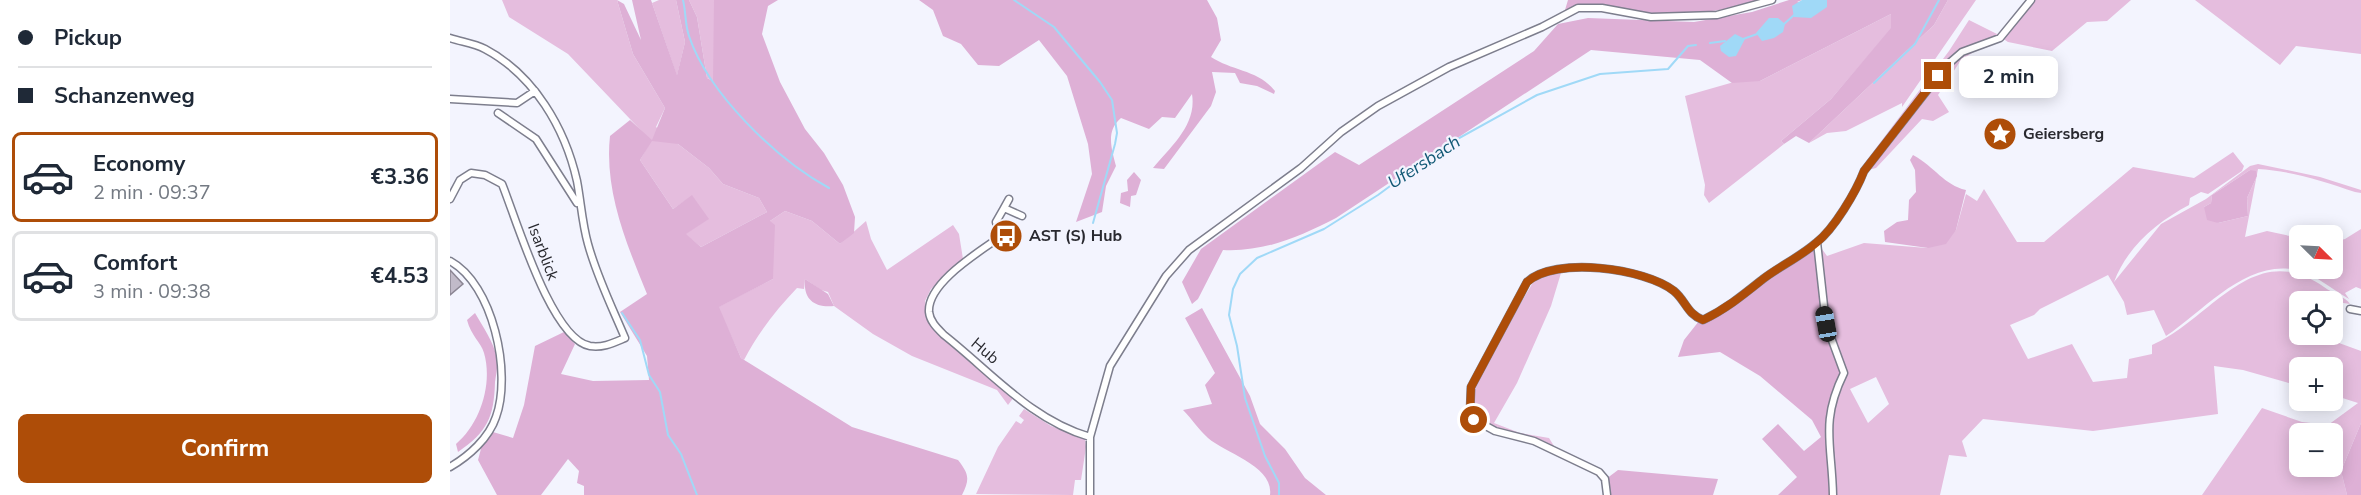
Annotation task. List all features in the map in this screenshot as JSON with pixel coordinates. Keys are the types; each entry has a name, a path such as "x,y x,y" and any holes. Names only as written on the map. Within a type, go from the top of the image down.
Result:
{"street":[{"path":"1090,495 1090,436 1110,366 1166,276 1189,250 1301,168 1341,132 1378,106 1449,67 1542,27 1578,8 1602,8 1651,17 1718,15 1772,0"},
{"path":"1607,495 1605,479 1599,472 1534,441 1495,431 1474,420 1470,413 1471,387 1527,282 1536,274 1552,269 1630,271 1673,291 1692,316 1703,320 1728,308 1763,279 1817,242 1829,230 1860,182 1864,171 1947,65 1962,52 2000,38 2031,0"},
{"path":"450,38 483,48 497,56 513,68 547,107 562,138 575,174 579,207"},
{"path":"450,99 517,103 534,92"},
{"path":"498,113 536,139 579,207"},
{"name":"Isarblick","path":"450,199 460,180 471,173 485,175 502,184 544,292 570,334 587,346 605,347 625,338 595,267 579,207"},
{"path":"1009,199 1004,208 1022,216"},
{"name":"Hub","path":"1004,208 996,222 1000,237 967,260 934,292 929,312 934,325 1036,414 1070,431 1090,436"},
{"path":"1817,242 1826,324 1844,373 1832,398 1828,429 1833,495"},
{"path":"450,261 466,272 478,290 496,337 502,366 497,415 490,429 482,441 450,467"},
{"path":"2350,309 2361,311"}],"shaded area":[{"path":"502,0 617,0 633,54 665,108 656,127 709,168 723,184 759,198 767,212 701,247 685,234 708,219 692,196 673,209 640,160 651,141 568,54 509,17"},
{"path":"617,0 624,4 641,40 632,0 651,0 677,75 685,42 676,0 689,0 697,17 707,78 713,81 714,0 778,0 768,6 762,34 780,82 805,129 824,153 843,185 855,217 854,233 840,244 812,221 785,211 770,221 775,225 773,279 719,307 741,358 852,427 958,460 967,477 962,495 584,495 584,486 577,483 579,471 568,459 541,495 497,495 478,460 486,430 513,438 524,405 535,346 564,332 575,344 561,374 593,381 649,380 647,356 620,312 647,294 625,237 614,197 610,177 610,136 630,120 652,140 665,108 633,54","holes":["652,141 678,144 709,168 723,184 759,198 767,212 701,247 686,234 709,219 692,195 673,209 640,160"]},
{"path":"659,0 676,0 685,42 677,76 652,3"},
{"path":"689,0 714,0 714,81 707,78 697,17"},
{"path":"919,0 1207,0 1217,18 1221,40 1211,57 1261,79 1275,91 1274,94 1257,86 1240,83 1235,73 1212,72 1216,92 1211,106 1164,169 1153,168 1187,125 1191,116 1192,94 1175,118 1162,117 1149,129 1121,118 1111,135 1116,166 1106,186 1102,212 1076,222 1092,174 1088,144 1067,76 1039,40 999,66 978,65 961,44 943,36 933,10"},
{"path":"1568,0 1765,0 1710,11 1668,14 1587,7 1565,10"},
{"path":"1789,0 1802,0 1797,2 1827,7 1827,0 1948,0 1934,25 1809,143 1796,136 1784,144 1781,141 1831,99 1891,28 1891,14 1760,81 1732,83 1700,60 1591,50 1336,218 1309,231 1267,246 1223,250 1198,299 1192,304 1182,282 1201,249 1335,152 1359,165 1534,51 1558,24 1588,18 1694,22 1752,12"},
{"path":"1948,0 1976,0 1902,107 1902,103 1846,131 1827,133 1809,143 1934,25"},
{"path":"2031,0 2131,0 2107,21 2087,22 2052,51 2008,42 1999,36 1961,60 1938,95 1949,112 1933,121 1922,119 1876,168 1864,171 1864,164 1949,51 1969,20 1999,35"},
{"path":"2195,0 2361,0 2361,54 2296,46 2280,65"},
{"path":"1891,14 1892,28 1831,99 1781,141 1784,144 1709,203 1704,195 1705,185 1685,96 1741,80 1760,81"},
{"path":"2233,152 2244,166 2242,171 2208,194 2201,192 2190,198 2189,205 2166,219 2144,237 2127,258 2114,282 2161,224 2206,199 2250,166 2258,164 2320,177 2361,190 2361,193 2295,174 2258,169 2257,176 2250,170 2212,195 2211,203 2204,207 2218,223 2248,216 2247,198 2256,177 2245,237 2267,231 2289,236 2289,270 2260,272 2243,279 2166,336 2154,310 2127,315 2124,302 2108,275 2040,309 2034,315 2010,325 2028,359 2072,344 2093,382 2127,378 2129,359 2152,354 2152,345 2173,333 2234,288 2254,277 2275,271 2289,273 2289,279 2309,279 2331,291 2289,291 2289,345 2343,344 2361,351 2361,423 2343,466 2343,423 2331,423 2358,403 2343,398 2343,357 2289,357 2289,383 2243,370 2214,366 2218,414 2093,431 1983,419 1962,441 1967,457 1949,455 1940,495 1836,495 1835,452 1828,431 1826,324 1817,242 1827,256 1864,243 1927,248 1956,230 1966,194 1977,201 1984,189 2017,242 2044,242 2133,167 2194,178","holes":["1876,377 1889,404 1868,423 1850,389"]},
{"path":"1913,155 1945,180 1966,190 1956,230 1946,244 1928,248 1885,242 1884,231 1897,222 1908,220 1909,200 1916,192 1915,170 1910,160"},
{"path":"2250,170 2256,171 2257,176 2247,198 2248,216 2218,223 2207,220 2204,207 2211,203 2212,195"},
{"path":"1134,172 1141,180 1136,195 1131,196 1130,207 1120,203 1121,193 1128,191 1127,180"},
{"path":"785,211 812,221 840,244 866,221 871,239 887,270 953,225 959,234 963,259 931,289 925,301 930,325 1014,397 1008,405 997,390 912,356 873,334 834,306 828,292 805,279 804,289 797,288 789,296 761,331 744,360 741,358 718,307 773,279 770,221"},
{"path":"2361,229 2361,289 2356,287 2345,293 2349,299 2343,295 2343,291 2336,291 2317,279 2343,279 2343,240"},
{"path":"1817,242 1821,298 1842,373 1827,429 1835,452 1836,495 1778,495 1797,477 1762,439 1778,424 1804,451 1821,437 1812,420 1760,376 1720,352 1678,357 1684,340 1699,321 1727,309"},
{"path":"1561,273 1551,306 1517,383 1494,423 1520,433 1549,438 1554,446 1552,446 1535,438 1486,425 1476,417 1473,402 1474,390 1484,365 1532,284 1540,276"},
{"path":"805,279 828,294 834,306 816,304 811,301 806,292"},
{"path":"1202,308 1250,396 1260,424 1285,449 1305,478 1326,495 1270,495 1269,485 1257,468 1208,438 1183,410 1212,404 1205,385 1215,373 1185,318"},
{"path":"475,313 496,353 493,405 482,431 458,452 456,444 472,426 478,415 487,377 484,353 467,320"},
{"path":"2262,408 2311,423 2289,423 2289,477 2342,477 2347,495 2202,495"},
{"path":"1024,409 1051,426 1085,438 1086,447 1081,480 1075,480 1073,495 976,494 998,447 1016,421 1021,424 1024,420 1019,416"},
{"path":"2361,423 2361,495 2347,495 2342,477 2343,466"},
{"path":"1618,470 1718,479 1713,495 1607,495 1606,479"}],"water":[{"path":"1802,0 1827,0 1827,7 1811,18 1794,17 1792,6"},
{"path":"1769,18 1778,18 1785,24 1783,32 1774,38 1762,41 1756,33"},
{"path":"1735,34 1745,39 1736,56 1729,57 1721,51 1720,46"}],"building":[{"path":"450,270 463,284 450,295"}],"waterway":[{"path":"683,0 688,32 698,58 728,102 767,143 809,176 829,188"},
{"path":"1014,0 1054,27 1100,82 1112,100 1117,133 1093,223"},
{"path":"1874,83 1915,44 1939,0"},
{"name":"Ufersbach","path":"1783,25 1794,15"},
{"name":"Ufersbach","path":"1743,39 1760,33"},
{"name":"Ufersbach","path":"1710,43 1725,41"},
{"name":"Ufersbach","path":"1279,495 1279,483 1265,456 1245,398 1237,346 1229,315 1233,289 1240,274 1257,258 1324,229 1378,195 1443,147 1537,95 1600,74 1668,69 1688,46 1696,45"},
{"path":"622,313 640,340 649,375 660,392 668,435 681,454 697,495"}],"place":[{"name":"Geiersberg","path":"2000,134"},
{"name":"AST (S) Hub","path":"1006,236"}],"route":[{"path":"1474,420 1470,413 1471,387 1527,282 1536,274 1552,269 1630,271 1673,291 1692,316 1703,320 1728,308 1763,279 1817,242 1829,230 1860,182 1864,171 1938,76"}]}
